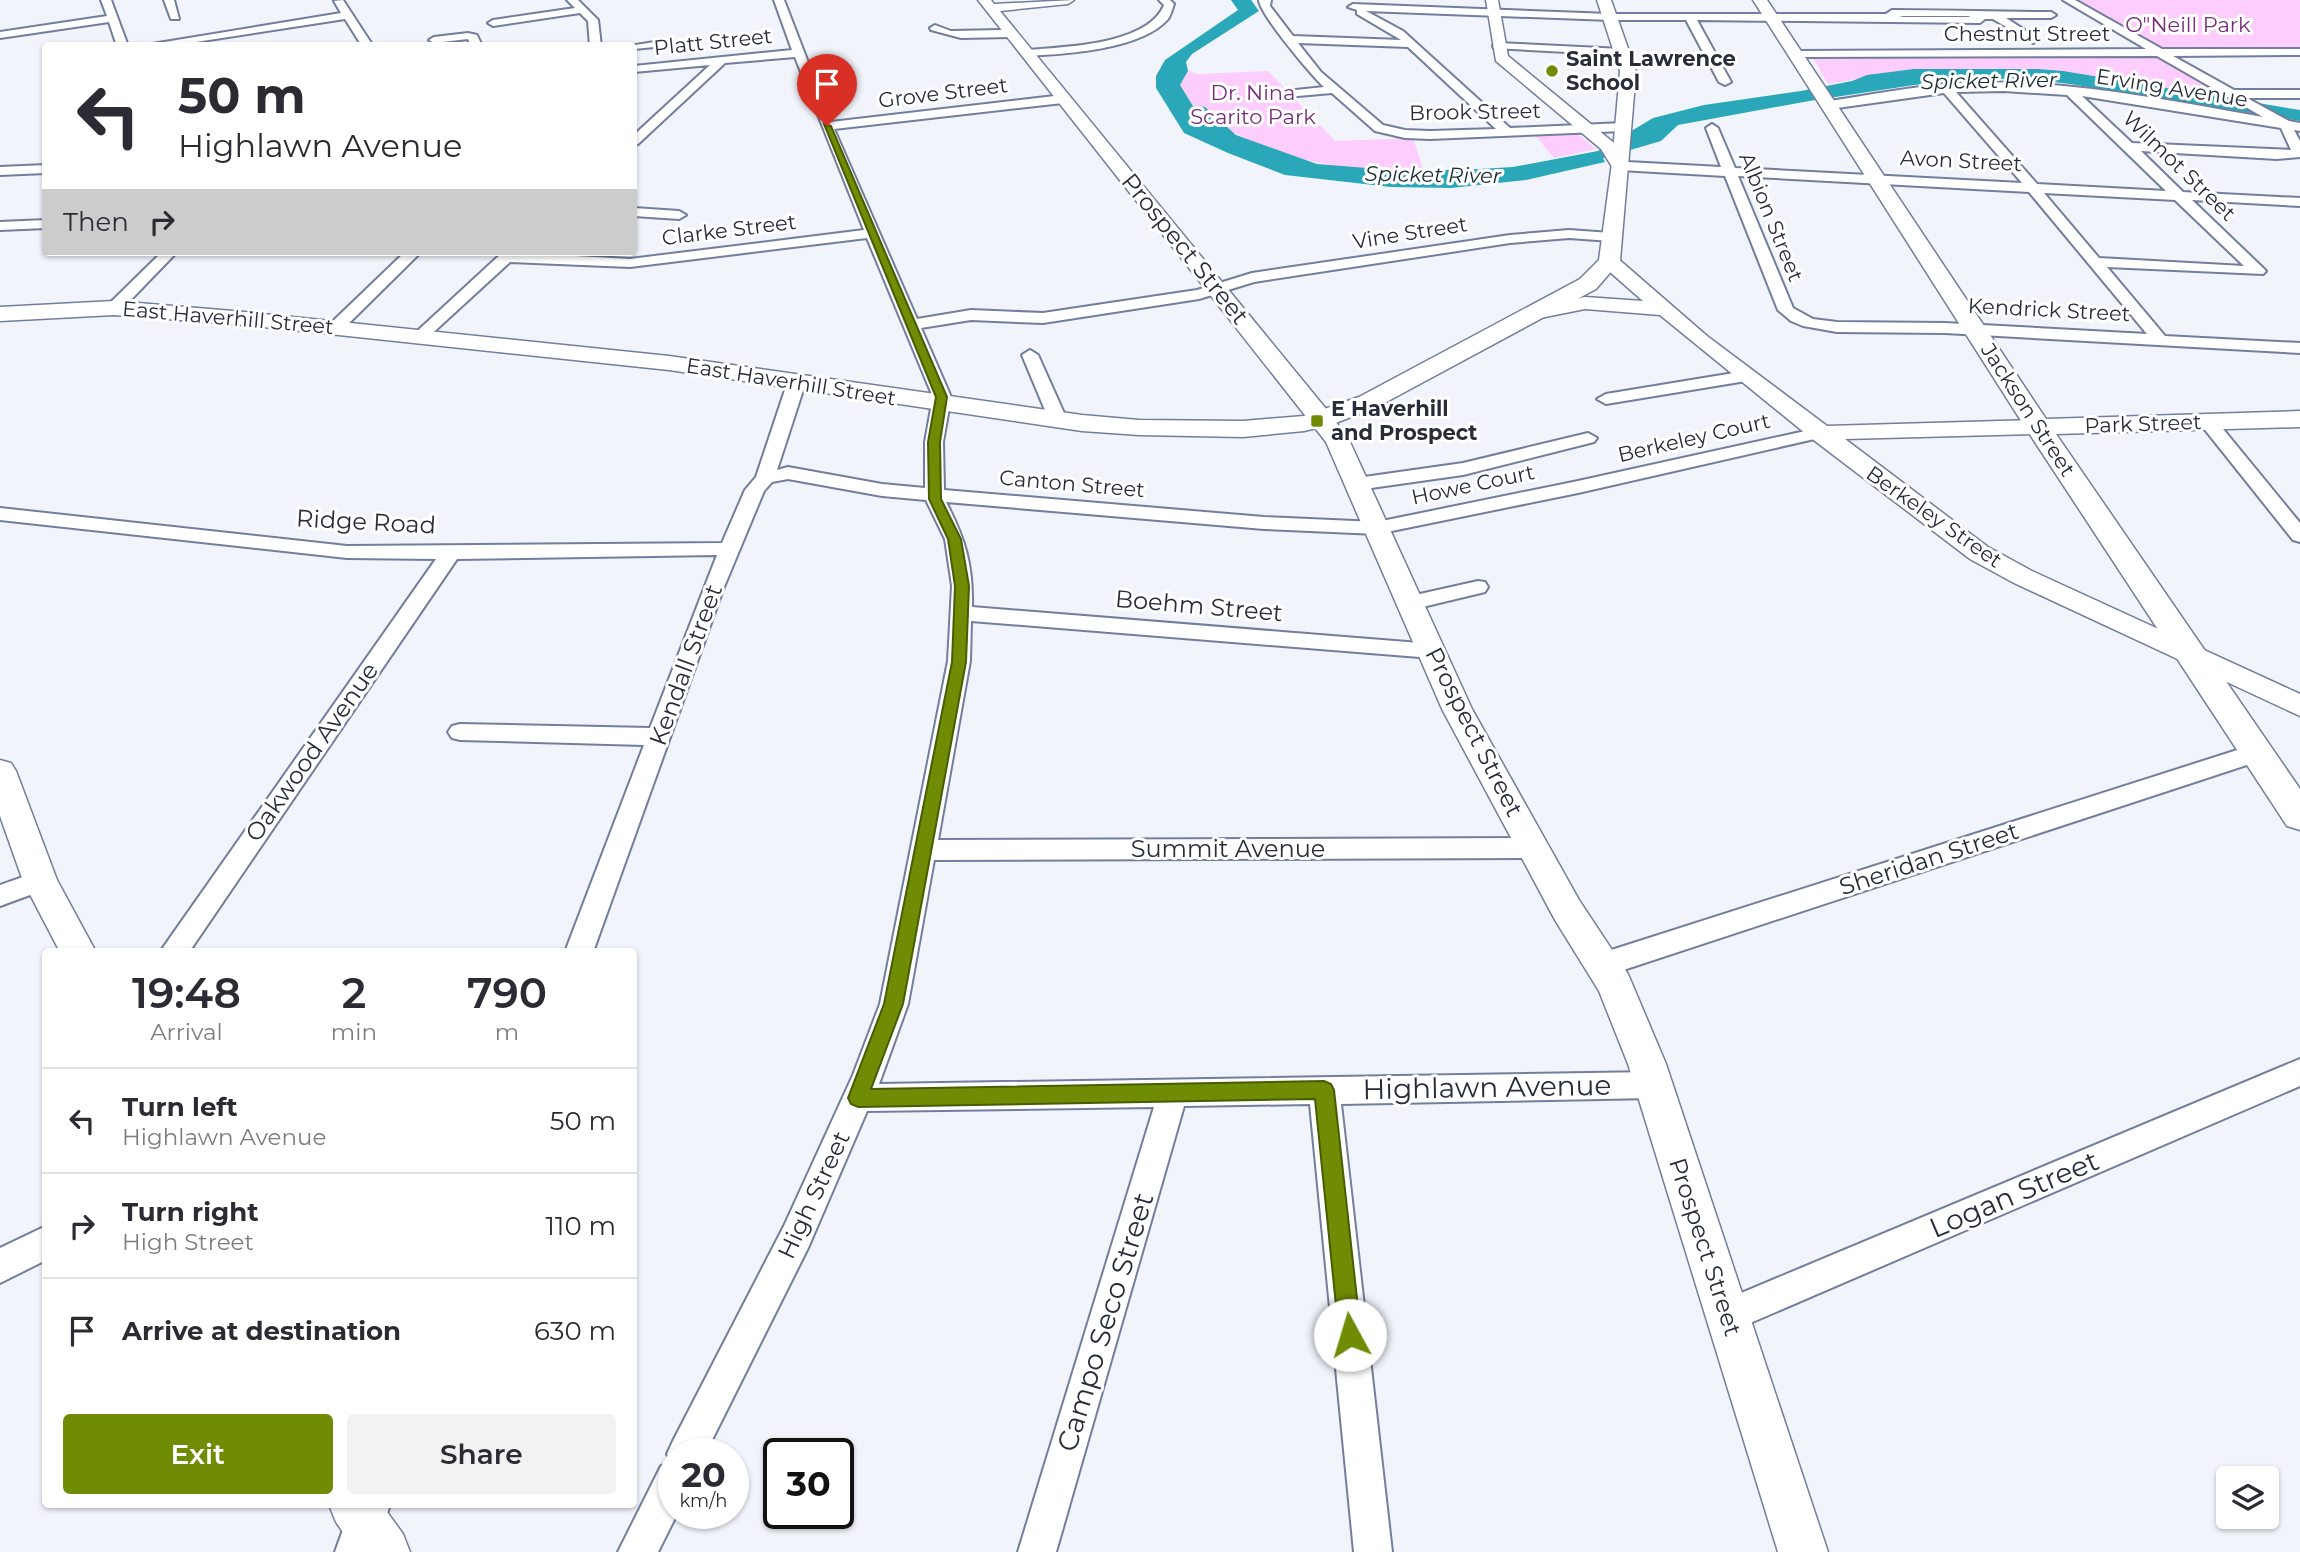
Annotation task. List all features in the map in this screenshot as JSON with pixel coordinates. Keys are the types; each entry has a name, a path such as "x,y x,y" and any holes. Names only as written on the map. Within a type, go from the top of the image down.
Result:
{"main road":[{"path":"1604,0 1628,71 1610,249"},
{"name":"Jackson Street","path":"1760,0 2038,427 2300,817"},
{"name":"East Haverhill Street","path":"0,314 114,308 336,327 569,351 797,381 1059,422 1226,429 1292,427 1323,420 1368,402 1540,312 1588,284 1610,249"},
{"name":"Park Street","path":"2038,427 2300,419"}],"street":[{"path":"106,0 122,42"},
{"path":"169,0 175,17"},
{"path":"339,0 365,42"},
{"path":"571,0 593,20 596,42"},
{"name":"High Street","path":"695,1438 796,1237 858,1098 894,1004 959,662 962,586 955,539 935,495 934,442 942,397 797,53 779,0"},
{"path":"988,4 1068,0"},
{"path":"935,28 942,34 952,36 993,32 1019,44 1080,48 1130,39 1164,17 1169,9 1164,0"},
{"name":"Brook Street","path":"1266,0 1263,2 1265,7 1317,74 1379,128 1392,132 1430,135 1623,129"},
{"path":"1970,0 2033,40"},
{"path":"2068,0 2280,121 2299,153 2293,155 2129,147"},
{"name":"Prospect Street","path":"988,4 1217,287 1338,442 1457,709 1567,910 1615,985 1653,1084 1803,1552"},
{"path":"1507,132 1390,27 1349,6 1493,6 1611,17 1889,16 1903,20 1980,20 1981,16 2051,15"},
{"path":"1493,6 1501,58 1608,146 1620,163"},
{"path":"1861,8 1889,29"},
{"path":"493,23 582,10"},
{"path":"171,42 348,15"},
{"path":"1690,17 1725,82"},
{"path":"0,35 113,18"},
{"path":"434,40 468,36 473,37 475,42"},
{"path":"1289,39 1411,44"},
{"path":"637,46 661,44"},
{"path":"1498,46 1622,52"},
{"name":"Chestnut Street","path":"1796,54 2300,52"},
{"name":"Platt Street","path":"637,69 797,53"},
{"path":"637,138 721,61"},
{"name":"Erving Avenue","path":"1824,96 2003,87 2071,92 2280,121 2300,127"},
{"path":"1945,88 2032,186 2159,340"},
{"path":"1290,94 1334,89"},
{"name":"Wilmot Street","path":"2071,92 2258,271 2095,262"},
{"path":"2237,97 2300,94"},
{"name":"Grove Street","path":"827,126 1063,99"},
{"name":"Albion Street","path":"1712,128 1786,310 1796,320"},
{"name":"Avon Street","path":"1620,163 2300,202"},
{"path":"0,171 42,169"},
{"path":"637,212 679,215"},
{"path":"0,226 42,224"},
{"name":"Clarke Street","path":"524,256 629,263 873,233"},
{"name":"Vine Street","path":"911,325 979,315 1036,319 1199,294 1252,278 1510,239 1569,234 1610,249"},
{"name":"Berkeley Street","path":"1610,249 1664,310 1819,433 1979,554 2300,706"},
{"path":"114,308 166,256"},
{"path":"336,327 410,256"},
{"path":"420,336 508,256"},
{"path":"1540,312 1585,303 1664,310"},
{"name":"Kendrick Street","path":"1796,320 1830,326 1975,329 2300,348"},
{"path":"1030,355 1059,422"},
{"path":"1606,399 1746,376"},
{"name":"Kendall Street","path":"581,948 714,587 755,491 765,478 797,381"},
{"path":"2208,422 2300,536"},
{"name":"Park Street","path":"1819,433 2038,427"},
{"name":"Berkeley Court","path":"1578,487 1819,433"},
{"path":"1357,484 1463,469 1588,438"},
{"name":"Canton Street","path":"765,478 788,473 882,490 935,495 1264,523 1377,528"},
{"name":"Howe Court","path":"1377,528 1578,487"},
{"name":"Ridge Road","path":"0,514 347,552 731,549"},
{"name":"Oakwood Avenue","path":"177,948 451,553"},
{"path":"1410,603 1478,587"},
{"name":"Boehm Street","path":"961,613 1432,651"},
{"path":"460,732 660,737"},
{"name":"Sheridan Street","path":"1602,965 2256,752"},
{"path":"0,771 40,881 76,948"},
{"name":"Summit Avenue","path":"922,850 1534,848"},
{"path":"0,896 40,881"},
{"name":"Logan Street","path":"1727,1316 2300,1072"},
{"name":"Highlawn Avenue","path":"858,1098 1653,1084"},
{"path":"1324,1090 1373,1552"},
{"name":"Campo Seco Street","path":"1037,1552 1173,1093"},
{"path":"0,1266 42,1244"},
{"path":"637,1552 658,1511"}],"green space":[{"name":"O\"Neill Park","path":"2075,0 2300,0 2300,49 2161,50"},
{"path":"2155,57 2231,99 2038,69 1914,69 1828,84 1813,58"},
{"name":"Dr. Nina Scarito Park","path":"1188,71 1198,74 1268,71 1335,141 1413,138 1423,169 1394,171 1334,166 1273,150 1218,124 1195,107 1180,85"},
{"path":"1578,134 1596,149 1554,158 1535,135"}],"water":[{"name":"Spicket River","path":"1231,0 1251,0 1259,11 1192,54 1186,62 1188,71 1180,85 1193,106 1205,107 1236,135 1317,164 1404,171 1513,167 1598,151 1653,118 1704,105 1801,91 1852,81 1867,75 1914,69 2063,71 2300,110 2300,121 2070,84 2031,79 1984,79 1914,85 1678,125 1661,141 1603,158 1605,162 1526,180 1451,188 1391,187 1285,175 1184,133 1156,88 1156,76 1165,60 1238,10"}],"place":[{"name":"Saint Lawrence School","path":"1552,71"},
{"name":"E Haverhill and Prospect","path":"1317,421"}],"route":[{"path":"827,126 942,397 934,442 935,499 955,539 962,586 959,662 908,919 894,1004 858,1098 1324,1090 1350,1335"}]}
